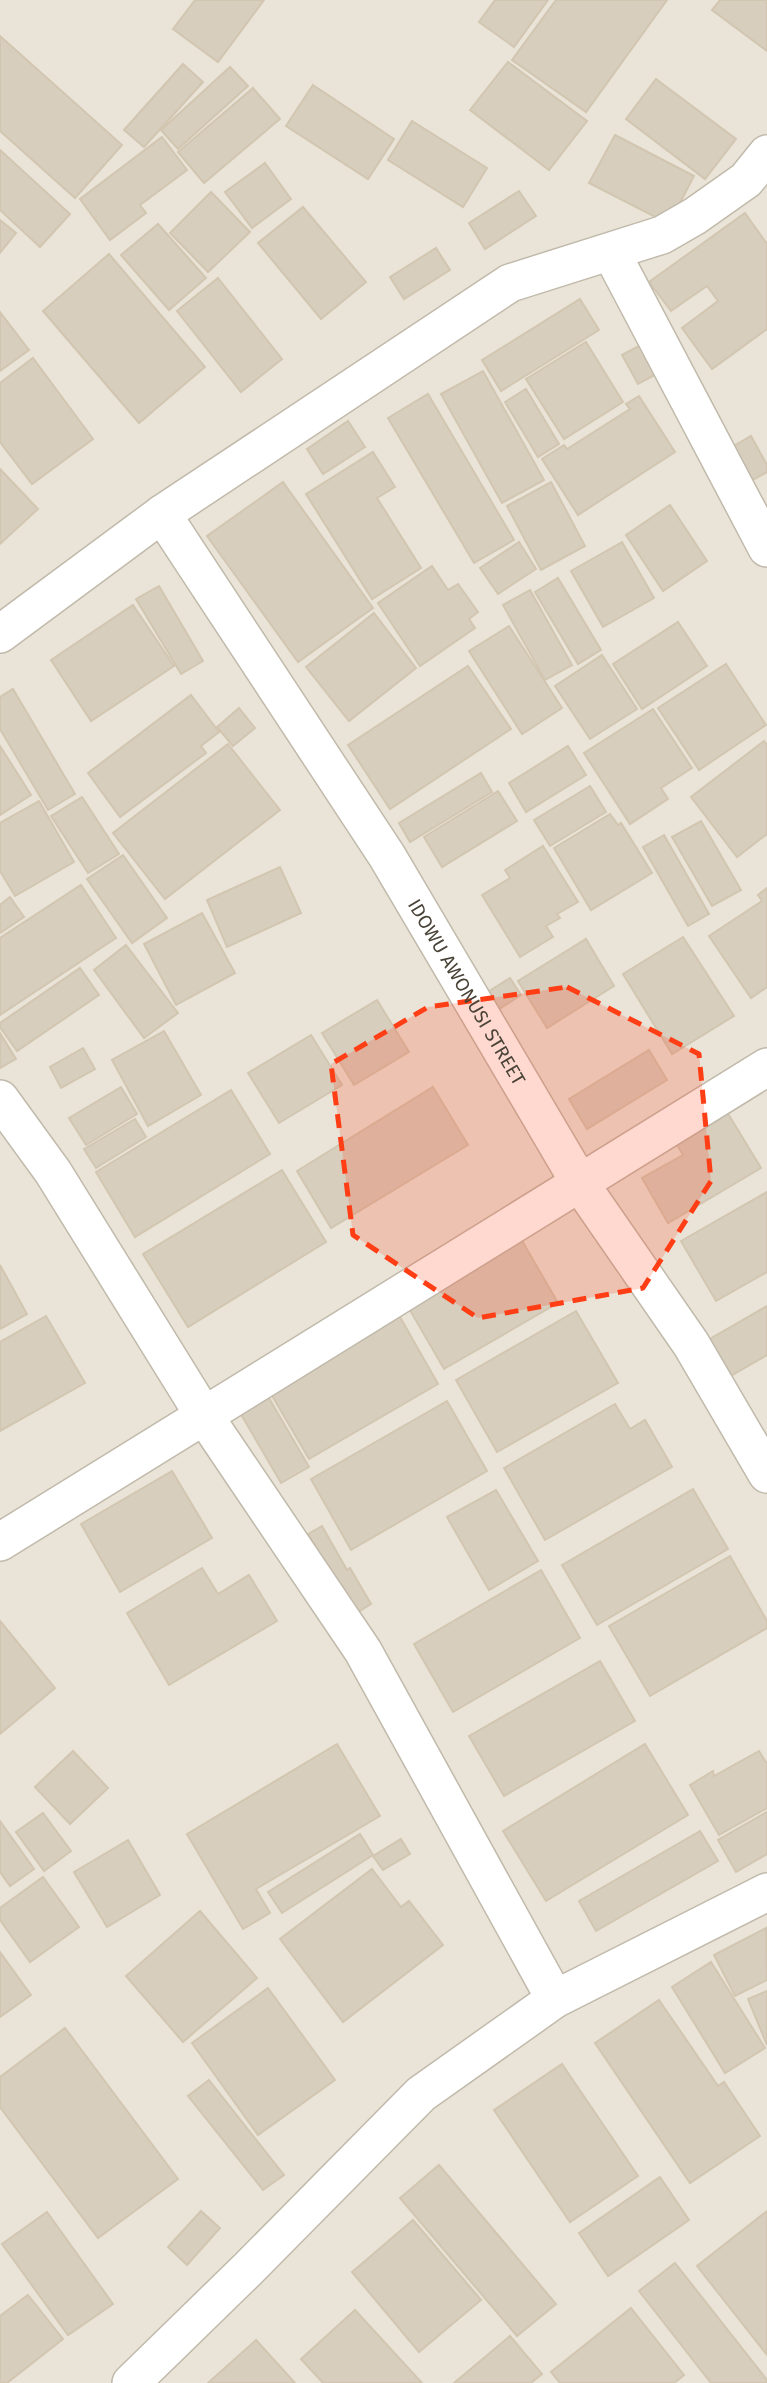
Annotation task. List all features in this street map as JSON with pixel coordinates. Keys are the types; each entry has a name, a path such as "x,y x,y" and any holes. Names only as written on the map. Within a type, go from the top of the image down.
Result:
{"street":[{"path":"0,634 162,514 510,283 662,235 695,216 746,180 767,154"},
{"path":"611,253 767,548"},
{"name":"IDOWU AWONUSI STREET","path":"162,514 387,856 582,1185 691,1344 767,1474"},
{"path":"0,1542 203,1414 582,1185 767,1067"},
{"path":"0,1099 53,1172 203,1414 363,1651 555,1998"},
{"path":"131,2383 421,2094 555,1998 767,1892"}],"highlighted area":[{"path":"567,987 699,1054 711,1181 643,1288 478,1318 353,1235 331,1064 428,1007"}],"shaded area":[{"path":"0,0 767,0 767,2383 0,2383"}],"building":[{"path":"195,0 264,0 218,62 173,29"},
{"path":"495,0 548,0 514,47 479,22"},
{"path":"556,0 667,0 586,112 512,60"},
{"path":"720,0 767,0 767,51 712,10"},
{"path":"0,36 122,145 75,198 0,131"},
{"path":"508,62 587,121 549,170 470,110"},
{"path":"183,64 203,82 144,147 124,130"},
{"path":"230,67 248,86 178,149 161,130"},
{"path":"656,79 736,139 705,179 626,119"},
{"path":"313,85 394,139 368,179 286,126"},
{"path":"253,88 280,119 204,183 178,152"},
{"path":"412,121 487,168 463,207 388,160"},
{"path":"615,135 694,176 669,224 589,183"},
{"path":"162,137 187,170 140,205 146,213 110,240 80,199"},
{"path":"0,150 70,214 40,247 0,210"},
{"path":"265,163 291,199 252,228 225,192"},
{"path":"519,191 536,216 485,249 469,223"},
{"path":"211,192 250,232 208,272 170,233"},
{"path":"303,207 366,282 321,319 258,243"},
{"path":"745,213 767,244 767,329 712,369 682,328 718,301 707,286 671,311 649,282"},
{"path":"0,220 16,233 0,253"},
{"path":"158,224 206,278 169,310 121,255"},
{"path":"436,248 450,270 404,299 390,277"},
{"path":"109,254 205,367 139,423 43,311"},
{"path":"218,278 282,359 241,392 177,311"},
{"path":"580,299 599,330 501,391 482,360"},
{"path":"0,312 29,350 0,371"},
{"path":"648,341 664,370 638,384 622,355"},
{"path":"586,342 623,402 564,439 526,379"},
{"path":"33,358 93,439 32,484 0,442 0,383"},
{"path":"483,371 544,480 502,503 441,394"},
{"path":"526,389 559,444 538,457 505,402"},
{"path":"428,394 514,540 474,563 388,418"},
{"path":"639,396 675,452 578,515 542,459 564,445 567,449 630,409 626,404"},
{"path":"348,421 365,447 323,474 307,449"},
{"path":"751,436 767,465 767,472 751,481 732,447"},
{"path":"373,452 395,487 377,498 421,568 372,599 306,494"},
{"path":"0,469 38,509 0,544"},
{"path":"283,482 373,608 298,662 207,536"},
{"path":"551,482 585,546 541,570 507,506"},
{"path":"670,505 707,561 663,591 626,535"},
{"path":"519,542 536,569 498,594 480,568"},
{"path":"622,542 654,598 603,627 571,571"},
{"path":"432,566 448,590 458,584 478,612 469,619 475,628 420,666 378,603"},
{"path":"558,578 601,650 578,664 535,592"},
{"path":"159,586 203,661 181,674 136,599"},
{"path":"530,590 572,665 545,680 503,605"},
{"path":"133,605 174,666 91,721 51,660"},
{"path":"374,613 416,668 349,721 306,667"},
{"path":"678,622 707,666 642,709 613,664"},
{"path":"509,626 562,708 522,734 469,651"},
{"path":"602,655 637,709 590,739 555,686"},
{"path":"726,664 766,725 699,770 658,708"},
{"path":"468,666 511,729 390,809 348,745"},
{"path":"13,689 75,794 48,810 0,729 0,697"},
{"path":"191,695 219,732 201,746 206,753 120,817 88,773"},
{"path":"239,708 255,728 233,746 217,727"},
{"path":"653,709 692,768 661,788 668,799 630,824 584,753"},
{"path":"764,741 767,745 767,834 737,857 691,797"},
{"path":"228,744 280,810 165,899 113,833"},
{"path":"0,746 31,795 0,815"},
{"path":"568,746 586,775 526,812 509,783"},
{"path":"481,773 492,792 410,842 399,823"},
{"path":"590,786 606,812 550,846 534,820"},
{"path":"498,791 517,821 442,867 424,837"},
{"path":"82,797 119,854 88,873 51,816"},
{"path":"39,801 74,862 15,896 0,871 0,823"},
{"path":"610,814 618,825 621,823 652,873 591,910 554,848"},
{"path":"701,821 741,890 712,906 672,837"},
{"path":"664,835 709,914 688,926 643,847"},
{"path":"543,846 578,902 557,914 560,918 546,926 553,937 520,957 482,895 510,878 505,870"},
{"path":"123,855 167,918 132,943 87,879"},
{"path":"280,867 301,913 227,947 207,900"},
{"path":"81,885 116,938 0,1015 0,938"},
{"path":"767,888 767,987 751,998 709,936 762,901 758,895"},
{"path":"10,897 24,917 0,933 0,905"},
{"path":"202,913 235,973 176,1005 144,944"},
{"path":"683,937 734,1016 672,1054 623,974"},
{"path":"586,939 614,986 547,1028 518,981"},
{"path":"126,945 178,1013 144,1038 94,970"},
{"path":"80,968 99,995 17,1051 0,1023"},
{"path":"510,978 521,995 496,1011 486,993"},
{"path":"377,1000 409,1052 354,1085 322,1033"},
{"path":"164,1031 201,1095 148,1126 112,1060"},
{"path":"0,1033 16,1059 0,1068"},
{"path":"311,1035 342,1085 279,1123 248,1073"},
{"path":"83,1048 95,1069 61,1088 50,1067"},
{"path":"649,1050 667,1080 587,1129 569,1099"},
{"path":"121,1087 137,1114 86,1145 69,1118"},
{"path":"433,1087 468,1145 331,1228 297,1171"},
{"path":"231,1090 270,1154 135,1237 96,1172"},
{"path":"724,1107 761,1168 668,1223 642,1178 683,1155 673,1138"},
{"path":"135,1119 146,1137 96,1168 84,1149"},
{"path":"282,1170 326,1242 188,1327 143,1254"},
{"path":"767,1192 767,1272 716,1301 681,1241"},
{"path":"517,1232 558,1303 444,1369 403,1298"},
{"path":"0,1265 27,1314 0,1329"},
{"path":"767,1306 767,1355 722,1381 701,1344"},
{"path":"576,1311 618,1383 497,1452 456,1380"},
{"path":"46,1316 85,1383 0,1431 0,1342"},
{"path":"400,1317 438,1384 309,1459 270,1392"},
{"path":"266,1393 309,1467 281,1483 238,1409"},
{"path":"447,1401 487,1471 351,1550 311,1479"},
{"path":"615,1404 630,1429 645,1420 672,1467 545,1540 504,1468"},
{"path":"172,1471 212,1538 120,1592 81,1524"},
{"path":"693,1489 728,1549 597,1625 562,1565"},
{"path":"496,1490 538,1561 489,1590 447,1517"},
{"path":"322,1526 347,1570 350,1568 371,1604 355,1614 308,1534"},
{"path":"730,1556 767,1621 767,1628 650,1696 609,1626"},
{"path":"202,1568 218,1594 249,1575 277,1621 169,1685 127,1613"},
{"path":"541,1570 580,1638 453,1712 414,1644"},
{"path":"0,1621 55,1688 0,1734"},
{"path":"600,1661 635,1721 504,1796 469,1736"},
{"path":"337,1744 380,1816 256,1889 270,1913 243,1929 187,1834"},
{"path":"645,1744 688,1815 546,1901 503,1831"},
{"path":"73,1751 108,1788 70,1824 35,1787"},
{"path":"759,1751 767,1764 767,1808 719,1835 690,1785 713,1771 714,1776"},
{"path":"767,1812 767,1854 736,1872 718,1840"},
{"path":"43,1813 71,1851 44,1871 16,1832"},
{"path":"0,1821 34,1869 10,1886 0,1872"},
{"path":"700,1831 718,1861 596,1931 579,1901"},
{"path":"360,1834 373,1855 282,1913 268,1892"},
{"path":"401,1839 410,1854 383,1870 373,1856"},
{"path":"128,1840 160,1895 107,1927 74,1872"},
{"path":"372,1869 401,1907 409,1901 443,1945 343,2022 280,1939"},
{"path":"43,1877 79,1927 30,1962 0,1920 0,1908"},
{"path":"200,1911 257,1978 183,2042 126,1976"},
{"path":"766,1928 767,1980 735,1996 714,1955"},
{"path":"0,1952 31,1995 0,2017"},
{"path":"711,1962 765,2048 725,2073 672,1987"},
{"path":"268,1988 335,2080 258,2135 192,2043"},
{"path":"767,1991 767,2045 748,1999"},
{"path":"659,2000 718,2086 724,2082 760,2136 690,2183 595,2043"},
{"path":"65,2028 178,2179 98,2238 0,2107 0,2077"},
{"path":"562,2064 638,2176 570,2222 494,2110"},
{"path":"209,2080 284,2175 263,2190 188,2096"},
{"path":"439,2165 556,2304 517,2336 400,2198"},
{"path":"660,2177 689,2220 608,2276 579,2233"},
{"path":"201,2211 220,2228 187,2265 168,2247"},
{"path":"767,2211 767,2355 697,2266"},
{"path":"47,2212 113,2304 68,2335 2,2244"},
{"path":"413,2220 481,2300 419,2352 352,2272"},
{"path":"675,2263 767,2383 711,2383 639,2291"},
{"path":"28,2295 63,2339 7,2383 0,2383 0,2316"},
{"path":"631,2308 684,2375 674,2383 560,2383 551,2372"},
{"path":"355,2310 422,2383 323,2383 301,2359"},
{"path":"510,2336 542,2374 531,2383 454,2383"},
{"path":"256,2340 295,2383 208,2383"}]}
